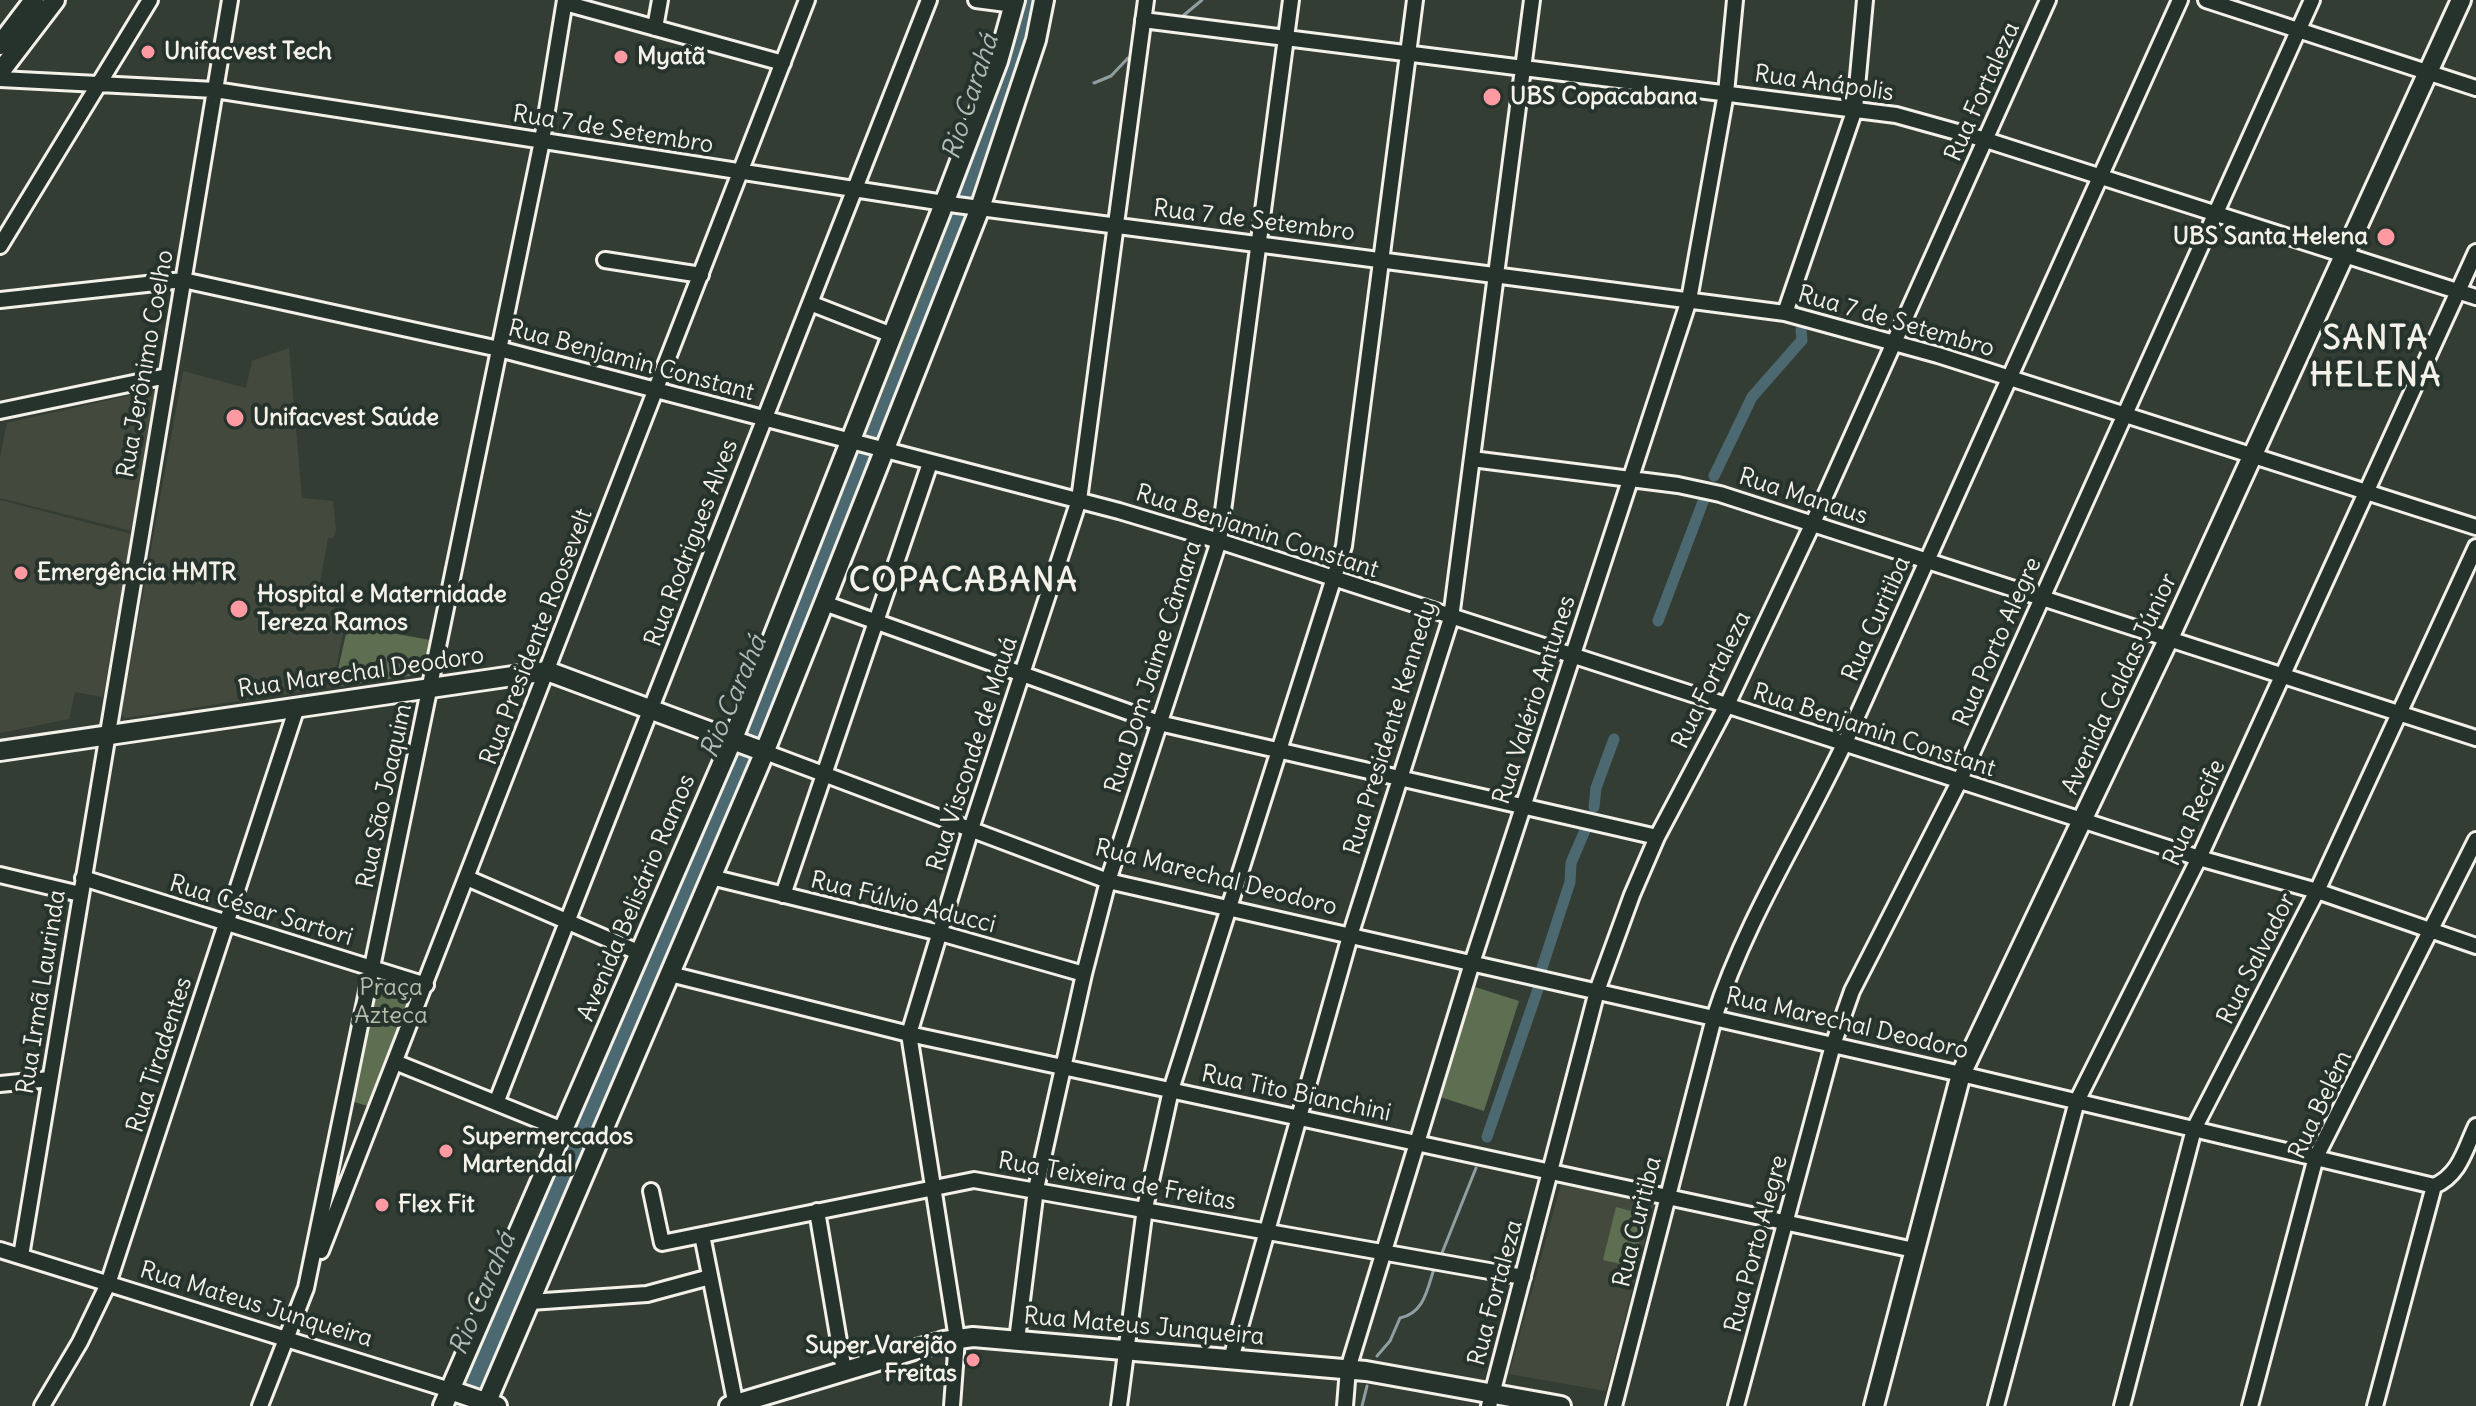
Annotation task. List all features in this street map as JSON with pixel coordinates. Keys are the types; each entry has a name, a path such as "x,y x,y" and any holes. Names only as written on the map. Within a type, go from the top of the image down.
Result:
{"main road":[{"path":"0,45 34,0"},
{"path":"0,72 55,0"},
{"name":"Avenida Belisário Ramos","path":"450,1396 640,953 735,741 854,443 892,335 963,205 1036,40 1044,0"},
{"name":"Avenida Caldas Júnior","path":"1862,1406 1909,1249 1956,1073 2247,454 2422,70 2448,0"},
{"name":"Avenida Caldas Júnior","path":"2422,70 2461,0"},
{"name":"Avenida Belisário Ramos","path":"487,1404 824,603 881,450 963,205 1015,2"},
{"name":"Rua Marechal Deodoro","path":"0,751 547,671 762,751"},
{"name":"Avenida Caldas Júnior","path":"1874,1406 1909,1249"},
{"name":"Rua Mateus Junqueira","path":"734,1405 957,1339 1017,1340 1348,1369 1491,1400 1561,1406"},
{"name":"Rua Mateus Junqueira","path":"450,1396 487,1404"}],"street":[{"path":"0,246 150,0"},
{"name":"Rua Jerônimo Coelho","path":"106,735 230,0"},
{"path":"655,28 660,0"},
{"name":"Rua Presidente Roosevelt","path":"306,1288 807,0"},
{"name":"Rua Rodrigues Alves","path":"496,1103 929,0"},
{"path":"976,0 1015,2"},
{"name":"Rua Visconde de Mauá","path":"952,1406 957,1339 909,1034 971,829 1079,500 1146,0"},
{"name":"Rua Dom Jaime Câmara","path":"1017,1340 1036,1189 1084,974 1108,881 1219,541 1291,0"},
{"path":"1119,1406 1145,1208 1171,1090 1226,908 1335,579 1349,517 1415,0"},
{"name":"Rua Presidente Kennedy","path":"1231,1359 1350,936 1451,618 1532,0"},
{"name":"Rua Valério Antunes","path":"1345,1406 1348,1369 1472,963 1689,300 1726,93 1735,0"},
{"path":"1785,313 1855,109 1865,0"},
{"name":"Rua Fortaleza","path":"1491,1400 1597,991 1657,837 1726,707 1813,523 2048,0"},
{"name":"Rua Curitiba","path":"1614,1406 1714,1018 1748,926 1845,744 2180,0"},
{"path":"2206,0 2476,88"},
{"name":"Rua Porto Alegre","path":"1736,1406 1833,1045 1857,980 1959,782 2312,0"},
{"path":"565,1 783,63"},
{"name":"Rua São Joaquim","path":"260,1406 306,1288 542,141 565,1"},
{"name":"Rua Anápolis","path":"1143,20 1855,109 1929,122 2476,297"},
{"name":"Rua 7 de Setembro","path":"0,79 215,90 963,205 1785,313 1894,342 2476,527"},
{"name":"Rua Recife","path":"1996,1406 2077,1101 2199,858 2476,252"},
{"path":"605,260 701,275"},
{"name":"Rua Benjamin Constant","path":"0,300 183,280 499,349 1079,500 1219,541 2199,858 2317,891 2476,946"},
{"path":"810,303 892,335"},
{"path":"1,413 167,376"},
{"name":"Rua Manaus","path":"1472,459 1631,478 1720,494 2476,738"},
{"path":"783,895 930,463"},
{"name":"Rua Salvador","path":"2122,1406 2194,1129 2317,891 2476,547"},
{"path":"824,603 1159,723 1657,837"},
{"name":"Rua Tiradentes","path":"42,1406 80,1342 108,1284 297,707"},
{"name":"Rua Irmã Laurinda","path":"21,1256 106,735"},
{"name":"Rua Marechal Deodoro","path":"762,751 1108,881 1956,1073 2434,1186"},
{"name":"Rua Belém","path":"2250,1406 2316,1157 2433,931 2476,840"},
{"path":"0,875 80,894"},
{"name":"Rua Fúlvio Aducci","path":"711,877 940,933 1084,974"},
{"name":"Rua César Sartori","path":"83,878 426,985"},
{"path":"467,878 640,953"},
{"name":"Rua Tito Bianchini","path":"670,974 909,1034 1909,1249"},
{"path":"395,1062 563,1130"},
{"path":"0,1084 50,1079"},
{"path":"2375,1406 2434,1186 2448,1180 2456,1171 2476,1126"},
{"name":"Rua Teixeira de Freitas","path":"651,1191 662,1243 974,1180 1523,1277"},
{"path":"817,1211 844,1371"},
{"path":"702,1235 734,1405"},
{"name":"Rua Mateus Junqueira","path":"0,1250 287,1339 450,1396"},
{"path":"530,1302 647,1294 710,1277"}],"shaded area":[{"name":"Hospital e Maternidade Tereza Ramos","path":"289,348 302,498 333,501 336,530 333,538 328,538 317,600 342,611 342,622 345,623 332,687 125,718 121,715 183,371 246,388 252,361"},
{"path":"158,389 132,531 0,498 0,458 7,423"},
{"path":"0,500 131,534 103,697 75,692 69,719 0,733"},
{"path":"1562,1181 1655,1201 1606,1391 1509,1374"}],"green space":[{"path":"1020,0 1039,0 977,200 958,194 995,91"},
{"path":"952,216 965,218 966,222 879,443 865,438"},
{"path":"857,451 877,458 761,750 741,743"},
{"path":"348,625 430,640 423,674 334,687"},
{"path":"734,756 753,764 482,1394 459,1384"},
{"name":"Praça Azteca","path":"372,968 426,985 377,1109 345,1099"},
{"path":"1475,987 1519,1001 1484,1111 1440,1097"},
{"path":"1616,1207 1646,1215 1633,1267 1603,1260"}],"waterway":[{"name":"Rio Carahá","path":"464,1406 922,325 981,164 1030,0"},
{"path":"1184,15 1202,0"},
{"path":"1094,83 1111,76 1128,58"},
{"name":"Rio Carahá","path":"998,106 1006,107"},
{"path":"1714,476 1752,397 1802,340 1801,330"},
{"path":"1658,621 1704,499"},
{"path":"1594,807 1596,788 1614,739"},
{"path":"1541,971 1570,882 1571,863 1586,828"},
{"path":"1487,1137 1538,989"},
{"path":"1442,1253 1476,1168"},
{"path":"1377,1356 1390,1341 1400,1318 1419,1306 1434,1269"},
{"path":"1362,1406 1367,1386"}],"place":[{"name":"Unifacvest Tech","path":"148,52"},
{"name":"Myatã","path":"621,57"},
{"name":"UBS Copacabana","path":"1492,97"},
{"name":"UBS Santa Helena","path":"2386,237"},
{"name":"Unifacvest Saúde","path":"235,418"},
{"name":"Emergência HMTR","path":"21,573"},
{"name":"Hospital e Maternidade Tereza Ramos","path":"239,609"},
{"name":"Supermercados Martendal","path":"446,1151"},
{"name":"Flex Fit","path":"382,1205"},
{"name":"Super Varejão Freitas","path":"973,1360"}],"district":[{"name":"SANTA HELENA","path":"2376,358"},
{"name":"COPACABANA","path":"964,582"}]}
